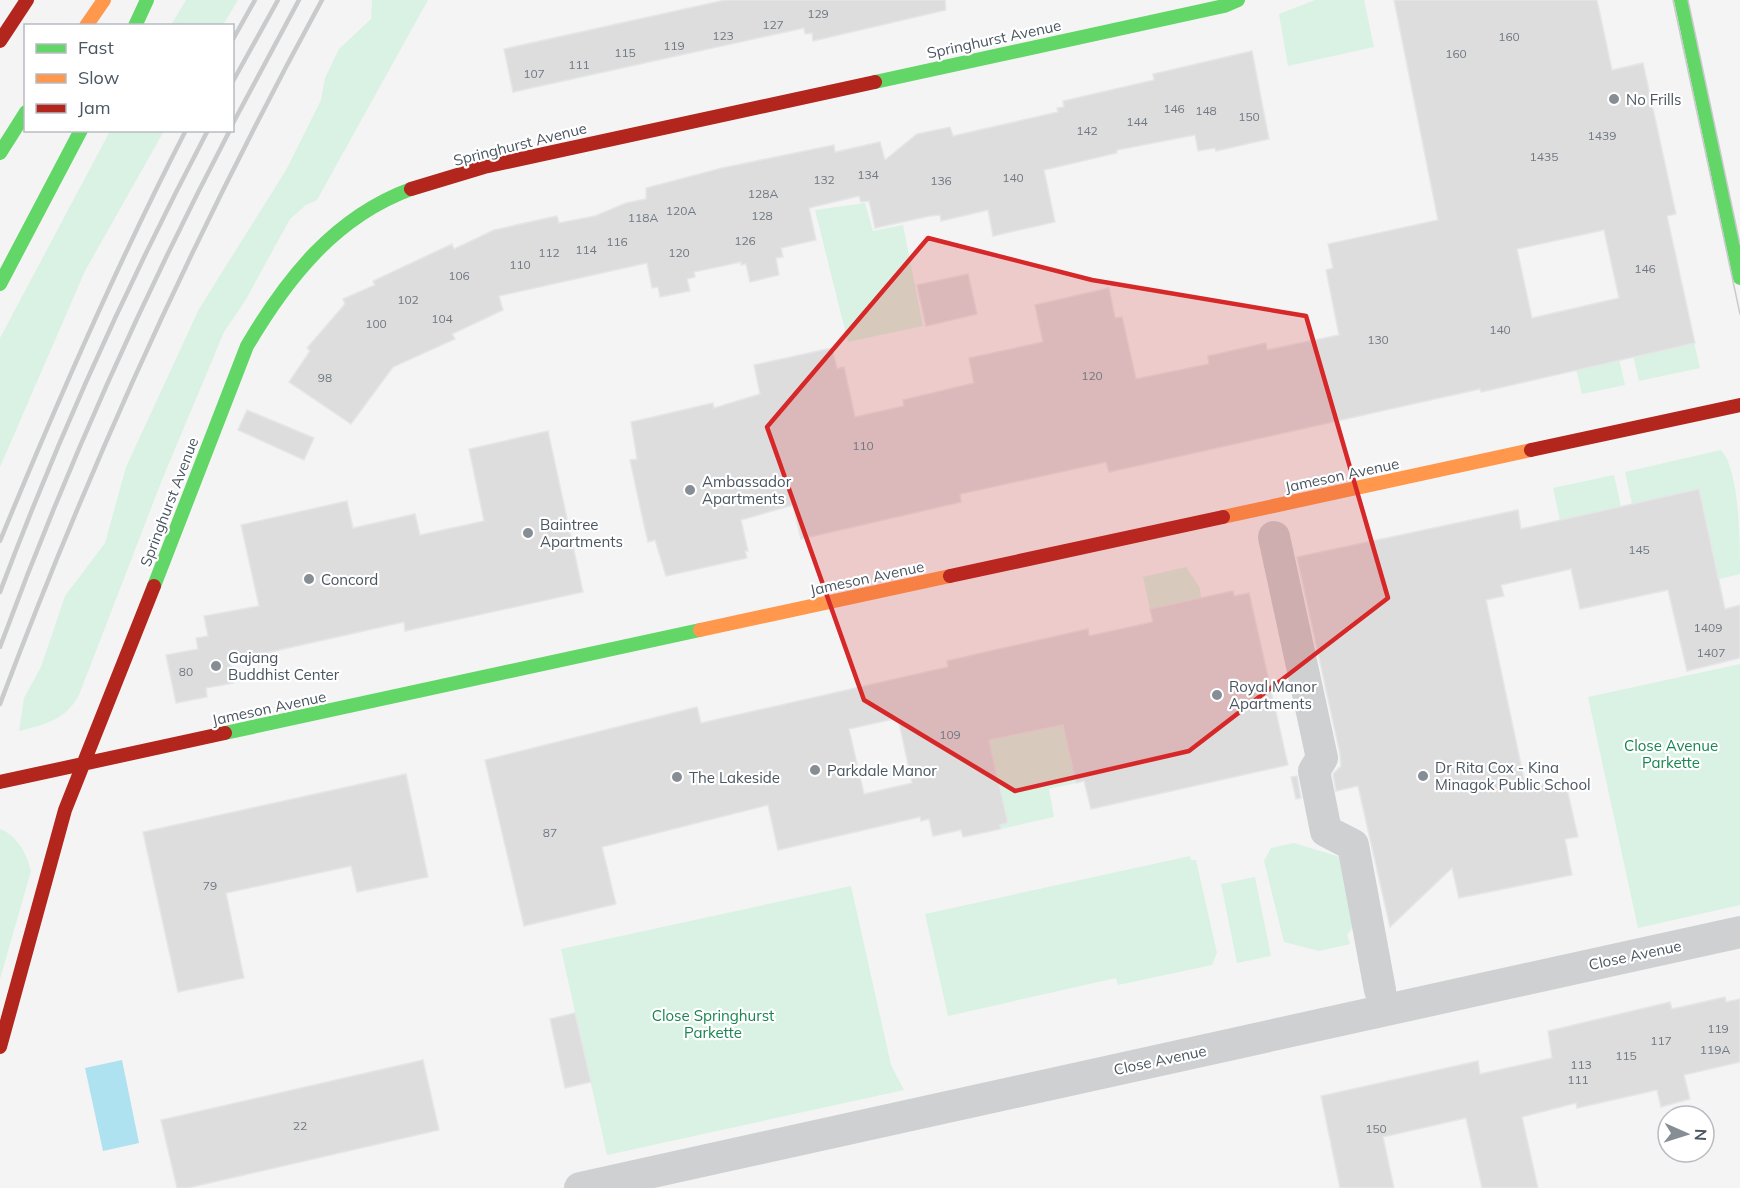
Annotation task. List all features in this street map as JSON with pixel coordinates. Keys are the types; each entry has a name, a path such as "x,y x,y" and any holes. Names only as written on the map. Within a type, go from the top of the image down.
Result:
{"main road":[{"path":"0,41 27,0"},
{"path":"87,24 104,0"},
{"path":"136,24 147,0"},
{"name":"Springhurst Avenue","path":"0,1047 65,810 101,725 247,346 269,306 304,264 333,235 386,199 484,167 1224,6 1238,0"},
{"path":"1681,0 1740,278"},
{"path":"0,153 24,115"},
{"path":"0,284 80,132"},
{"name":"Jameson Avenue","path":"1,781 1740,405"}],"street":[{"path":"1274,537 1322,758 1314,771 1326,831 1353,844 1380,990"},
{"name":"Close Avenue","path":"580,1188 1740,932"}],"highlighted area":[{"path":"928,238 1092,280 1306,316 1388,598 1189,751 1015,791 864,700 767,427"}],"green space":[{"path":"186,0 238,0 224,24 172,24"},
{"path":"372,0 428,0 317,200 306,205 290,219 245,301 224,332 162,480 79,695 61,716 19,731 24,698 41,667 65,596 105,543 126,467 199,309 286,170 321,100 325,78 339,49 371,19"},
{"path":"1315,0 1364,0 1374,47 1288,66 1279,14"},
{"path":"109,132 163,132 85,271 0,467 0,338"},
{"path":"865,203 873,231 903,225 923,326 848,342 815,210"},
{"path":"1694,343 1700,368 1639,381 1633,356"},
{"path":"1619,359 1625,385 1582,394 1576,369"},
{"path":"1721,450 1732,474 1738,508 1740,574 1719,579 1699,490 1632,504 1625,472"},
{"path":"1614,475 1621,507 1560,520 1553,488"},
{"path":"1186,567 1200,588 1201,598 1150,609 1143,577"},
{"name":"Close Avenue Parkette","path":"1740,664 1740,905 1638,928 1588,697"},
{"path":"1043,720 1045,729 1063,725 1076,783 1049,789 1054,817 1001,829 1000,825 1008,822 989,740"},
{"path":"0,829 16,840 27,858 31,871 0,979"},
{"path":"1294,843 1340,857 1355,924 1347,935 1350,944 1319,951 1284,942 1264,861 1271,848"},
{"path":"1190,856 1191,860 1196,860 1217,953 1212,965 1118,985 1116,978 948,1016 925,914"},
{"path":"1255,877 1271,956 1237,963 1221,884"},
{"name":"Close Springhurst Parkette","path":"851,886 891,1065 904,1090 607,1155 561,949"}],"water":[{"path":"122,1060 139,1143 103,1151 85,1068"}],"building":[{"path":"725,0 945,0 946,10 813,41 812,33 805,34 804,28 513,92 504,49"},
{"path":"1394,0 1597,0 1612,70 1643,63 1676,214 1667,216 1695,343 1481,392 1480,389 1109,472 1106,462 960,494 961,502 801,539 793,505 741,520 748,551 745,551 747,558 666,576 655,540 648,542 630,460 637,459 631,422 713,403 714,408 760,394 754,365 832,348 837,369 844,367 855,417 904,406 903,400 974,383 969,358 1043,342 1035,305 1109,288 1115,318 1122,317 1136,379 1209,364 1208,356 1266,343 1267,350 1339,335 1326,270 1333,268 1328,244 1438,220","holes":["1604,230 1619,298 1532,318 1517,249"]},
{"path":"1252,51 1269,139 1216,151 1215,148 1198,151 1195,135 1117,150 1117,153 1044,170 1055,222 993,236 988,210 941,221 940,215 930,216 875,228 869,201 861,202 859,196 809,208 816,240 781,248 783,257 776,258 779,275 750,282 746,264 741,265 741,262 694,272 695,277 687,279 690,291 660,297 658,287 652,288 647,263 499,296 503,310 452,334 455,339 393,367 351,424 289,382 310,351 307,348 345,304 343,299 375,285 373,281 452,244 454,249 494,230 557,216 559,223 595,216 626,203 646,199 646,188 722,168 834,145 835,152 880,142 885,160 917,134 950,127 953,136 1058,112 1057,108 1064,107 1063,101 1154,80 1153,74"},
{"path":"968,274 977,314 926,326 917,285"},
{"path":"247,410 314,438 304,460 238,430"},
{"path":"548,431 583,592 405,631 404,622 230,661 234,683 206,688 207,697 176,703 166,655 198,649 196,638 208,636 204,616 259,606 241,525 347,501 353,528 415,514 420,535 484,521 469,449"},
{"path":"1699,489 1725,609 1740,605 1740,658 1687,671 1668,590 1580,609 1571,569 1501,585 1504,596 1486,600 1526,788 1565,780 1578,837 1565,839 1572,875 1459,898 1452,868 1390,927 1358,786 1336,791 1333,774 1341,766 1340,754 1297,557 1518,510 1521,529"},
{"path":"1233,591 1234,596 1249,593 1288,765 1091,809 1084,781 1076,783 1063,725 989,740 1008,823 1000,825 1001,829 963,837 961,830 933,836 929,819 921,821 920,817 778,850 768,805 602,847 616,904 524,926 485,760 697,707 701,723 948,667 947,661 1088,629 1089,636 1153,622 1150,609","holes":["898,718 912,783 864,794 849,729"]},
{"path":"406,774 428,877 357,892 351,866 226,893 244,978 178,992 143,832"},
{"path":"1297,776 1301,798 1296,799 1291,777"},
{"path":"1725,997 1726,1002 1740,999 1740,1062 1684,1075 1690,1099 1672,1104 1660,1104 1657,1090 1577,1108 1576,1103 1522,1117 1538,1188 1482,1188 1466,1118 1383,1137 1394,1188 1340,1188 1321,1096 1478,1061 1480,1074 1552,1058 1548,1031 1670,1002 1672,1009"},
{"path":"575,1013 591,1082 565,1088 550,1019"},
{"path":"423,1060 439,1130 188,1188 177,1188 161,1120"}],"tram line":[{"path":"1673,0 1740,314"},
{"path":"1688,0 1740,244"}],"railway":[{"path":"234,37 255,0"},
{"path":"234,79 278,0"},
{"path":"234,121 299,0"},
{"path":"0,704 71,524 149,346 232,172 322,0"},
{"path":"0,541 88,334 185,132"},
{"path":"0,592 46,475 123,300 207,132"},
{"path":"0,647 78,450 166,256 229,132"}],"traffic: fast":[{"path":"136,24 147,0"},
{"path":"875,82 1224,6 1238,0"},
{"path":"1681,0 1740,278"},
{"path":"0,153 24,115"},
{"path":"0,284 80,132"},
{"path":"154,586 247,346 262,321 296,274 336,233 384,201 411,189"},
{"path":"225,733 700,630"}],"traffic: slow":[{"path":"87,24 104,0"},
{"path":"1223,517 1531,450"},
{"path":"700,630 950,576"}],"traffic: jam":[{"path":"0,41 27,0"},
{"path":"411,189 484,167 875,82"},
{"path":"1531,450 1740,405"},
{"path":"950,576 1223,517"},
{"path":"0,1047 65,810 154,586"},
{"path":"0,782 225,733"}],"place":[{"name":"No Frills","path":"1614,99"},
{"name":"Ambassador Apartments","path":"690,490"},
{"name":"Baintree Apartments","path":"528,533"},
{"name":"Concord","path":"309,579"},
{"name":"Gajang Buddhist Center","path":"216,666"},
{"name":"Royal Manor Apartments","path":"1217,695"},
{"name":"Parkdale Manor","path":"815,770"},
{"name":"Dr Rita Cox - Kina Minagok Public School","path":"1423,776"},
{"name":"The Lakeside","path":"677,777"}]}
